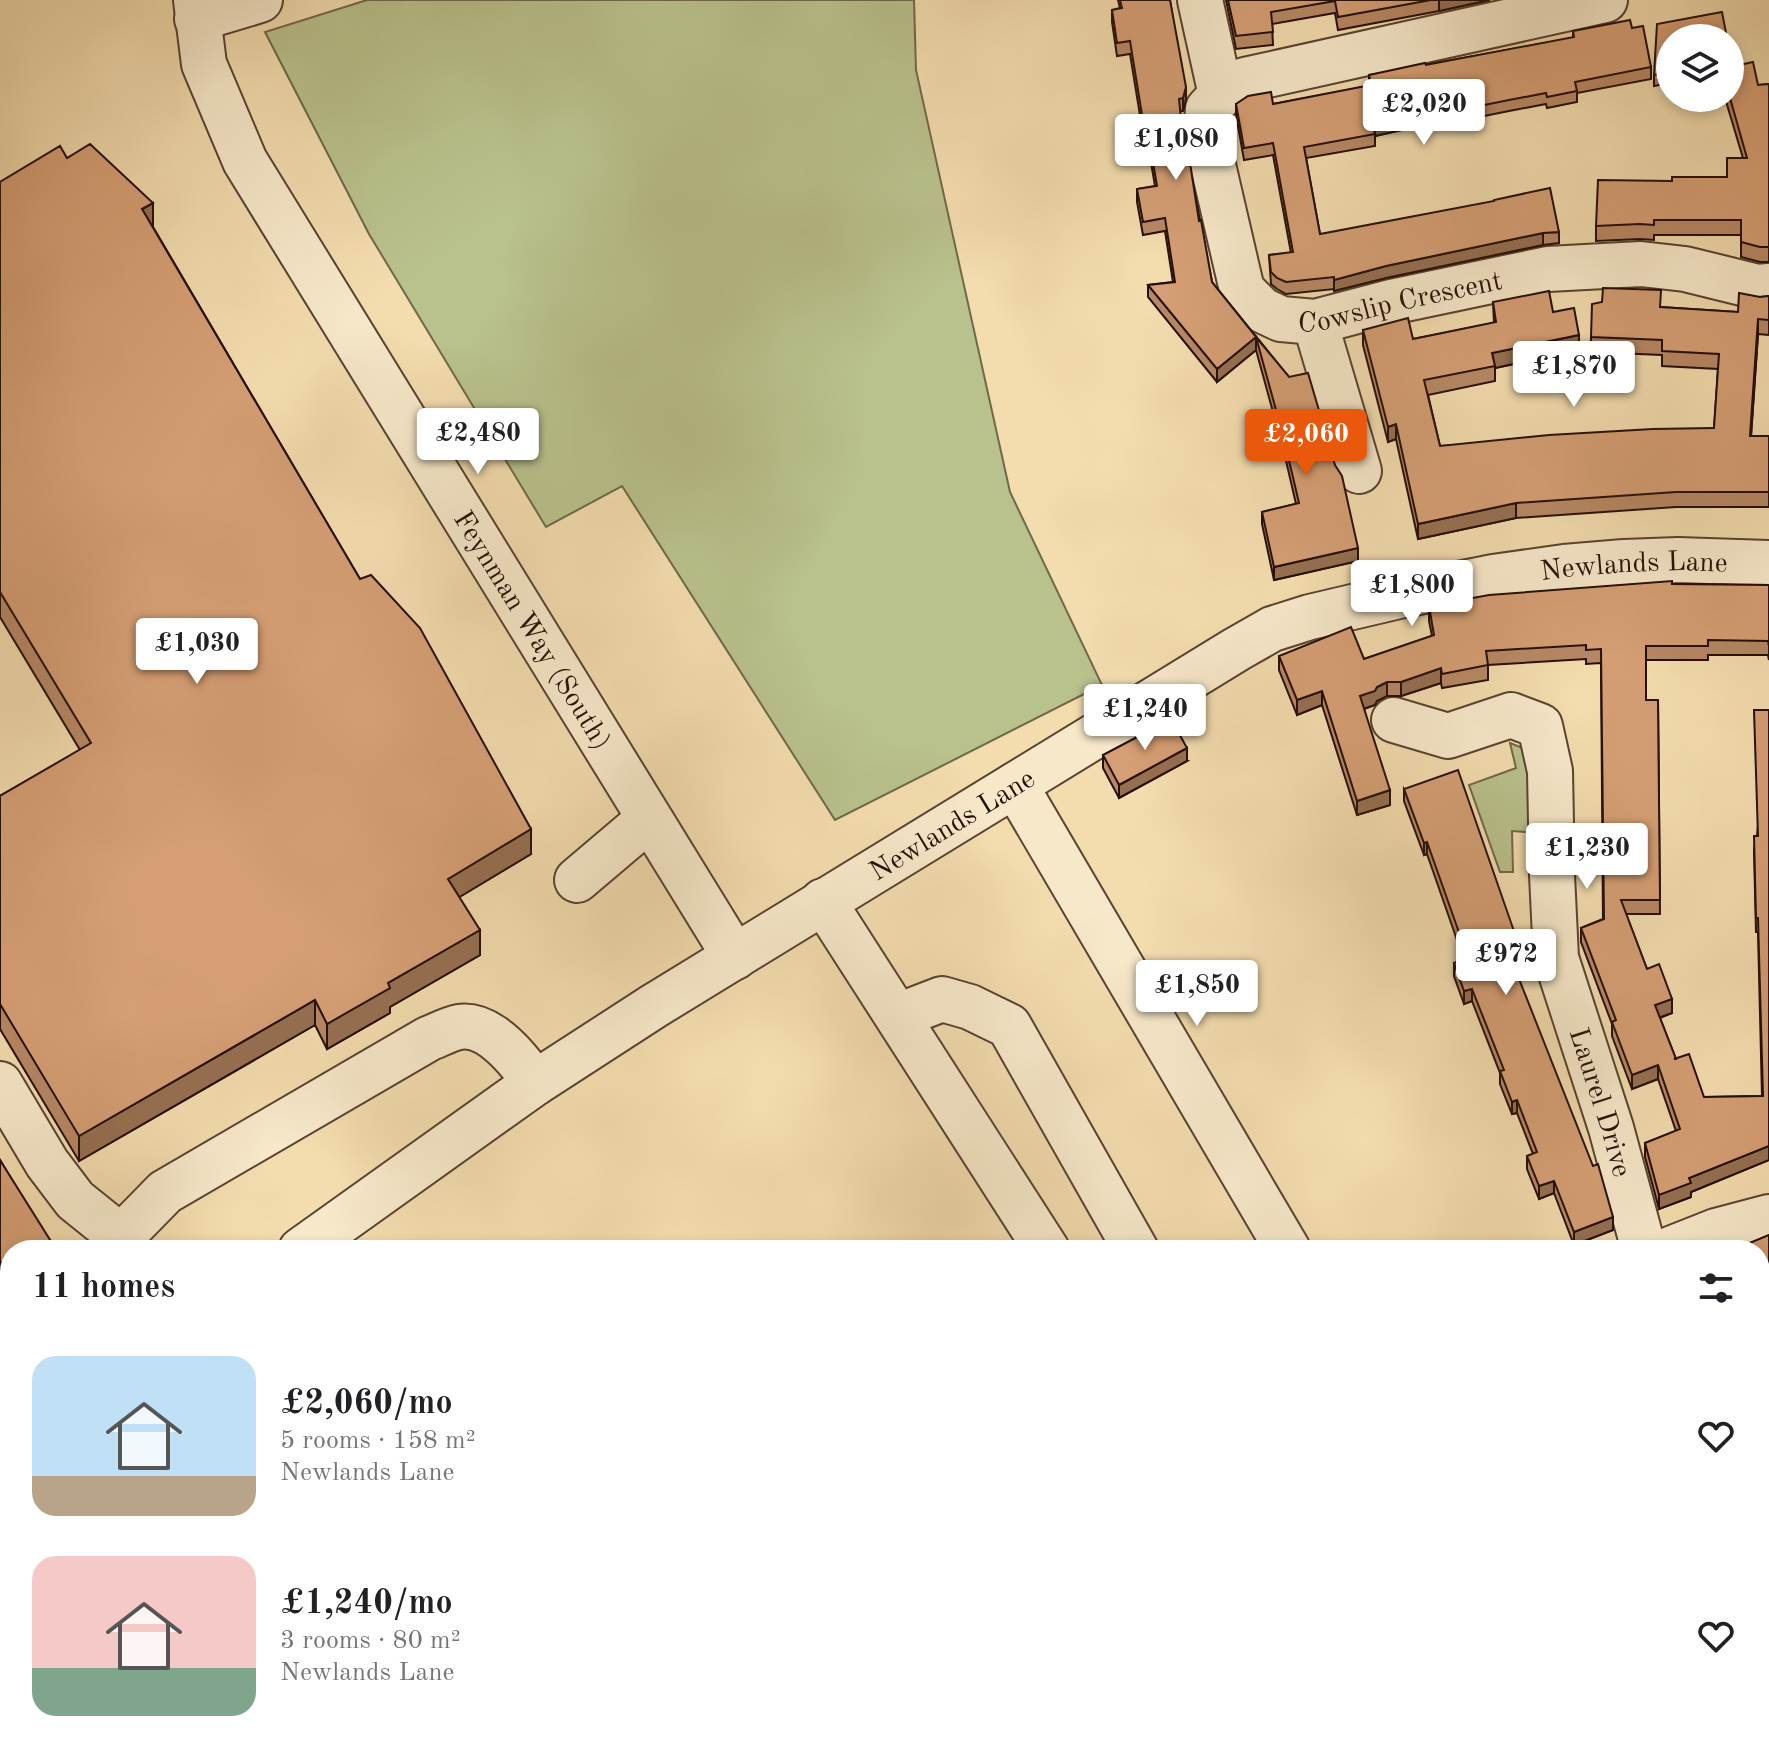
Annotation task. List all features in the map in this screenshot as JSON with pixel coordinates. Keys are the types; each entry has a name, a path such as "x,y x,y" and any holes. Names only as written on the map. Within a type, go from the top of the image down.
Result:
{"street":[{"path":"196,10 260,0"},
{"path":"1200,0 1221,95 1245,80 1605,0"},
{"name":"Feynman Way (South)","path":"196,10 204,64 245,161 649,819 746,950"},
{"name":"Cowslip Crescent","path":"1221,95 1208,109 1206,135 1242,290 1262,310 1281,319 1315,322 1391,302 1548,269 1641,264 1685,269 1758,287 1769,286"},
{"path":"1315,322 1359,471"},
{"name":"Newlands Lane","path":"315,1240 535,1083 654,1006 1272,629 1399,596 1493,577 1564,567 1678,560 1769,563"},
{"name":"Laurel Drive","path":"1394,720 1448,736 1511,715 1540,726 1550,771 1556,958 1611,1128 1641,1240"},
{"path":"1015,785 1282,1240"},
{"path":"577,880 649,819"},
{"path":"823,901 1041,1240"},
{"path":"898,1016 942,999 970,1007 1009,1026 1130,1240"},
{"path":"119,1240 165,1192 428,1039 459,1027 471,1027 499,1041 520,1061 535,1083"},
{"path":"0,1084 47,1163 111,1240"},
{"path":"1693,1240 1769,1217"}],"green space":[{"path":"367,0 914,0 916,70 1010,492 1102,685 835,820 622,486 546,527 369,234 265,32"},
{"path":"1510,743 1525,749 1538,833 1512,831 1513,872 1500,872 1469,785 1516,768"}],"building":[{"path":"1120,0 1170,0 1186,87 1183,98 1179,99 1182,128 1212,282 1256,337 1217,369 1148,285 1175,282 1165,218 1143,222 1137,189 1157,186 1130,41 1117,43 1112,10 1122,8"},
{"path":"1228,0 1431,0 1338,17 1335,1 1271,12 1273,32 1236,36"},
{"path":"1722,12 1724,24 1657,24"},
{"path":"1630,20 1632,28 1643,26 1651,67 1575,82 1577,91 1509,100 1445,116 1444,111 1406,118 1373,125 1375,134 1304,147 1320,234 1550,188 1559,232 1386,266 1334,280 1334,277 1286,282 1271,272 1269,255 1293,252 1273,143 1244,148 1236,104 1248,96 1271,92 1273,104 1371,85 1369,75 1574,37 1573,31"},
{"path":"1753,62 1758,85 1769,84 1769,247 1741,242 1741,220 1654,220 1654,225 1596,226 1598,180 1672,181 1672,177 1727,177 1727,158 1747,158 1734,112 1744,112 1744,64"},
{"path":"90,144 153,203 142,209 360,579 371,575 420,628 531,829 448,879 480,930 388,983 390,988 327,1024 315,1000 79,1136 0,1004 0,796 91,743 0,592 0,182 60,146 67,158"},
{"path":"1603,288 1661,290 1660,307 1738,312 1739,293 1769,296 1769,320 1758,319 1750,436 1769,436 1769,492 1676,492 1516,503 1418,524 1396,424 1388,427 1363,330 1408,318 1413,339 1496,322 1493,302 1549,291 1553,312 1574,308 1579,335 1492,353 1495,366 1424,380 1440,446 1549,435 1714,428 1719,354 1662,351 1662,340 1591,337 1592,304 1602,302"},
{"path":"1256,337 1289,377 1308,373 1335,465 1342,476 1358,548 1274,567 1262,512 1299,503"},
{"path":"1672,581 1672,584 1769,585 1769,646 1768,641 1708,640 1708,646 1646,646 1646,700 1658,700 1660,900 1621,900 1647,969 1659,964 1672,999 1655,1005 1676,1058 1689,1054 1704,1097 1763,1096 1754,836 1758,836 1754,710 1769,710 1769,1146 1689,1178 1691,1183 1659,1195 1645,1143 1680,1129 1658,1065 1632,1075 1612,1022 1616,1020 1581,928 1604,919 1601,649 1586,650 1586,645 1486,651 1488,665 1442,674 1441,668 1401,682 1387,682 1375,691 1360,696 1390,790 1357,801 1322,691 1297,700 1279,656 1351,627 1364,659 1434,635 1429,606 1489,595"},
{"path":"1171,719 1187,748 1119,785 1103,755"},
{"path":"1458,770 1516,937 1504,941 1593,1166 1598,1164 1613,1217 1574,1232 1554,1181 1539,1186 1527,1156 1537,1152 1517,1100 1512,1102 1500,1071 1504,1070 1472,989 1464,991 1454,963 1468,958 1427,842 1424,843 1404,789"},
{"path":"0,1160 50,1240 0,1240"}]}
